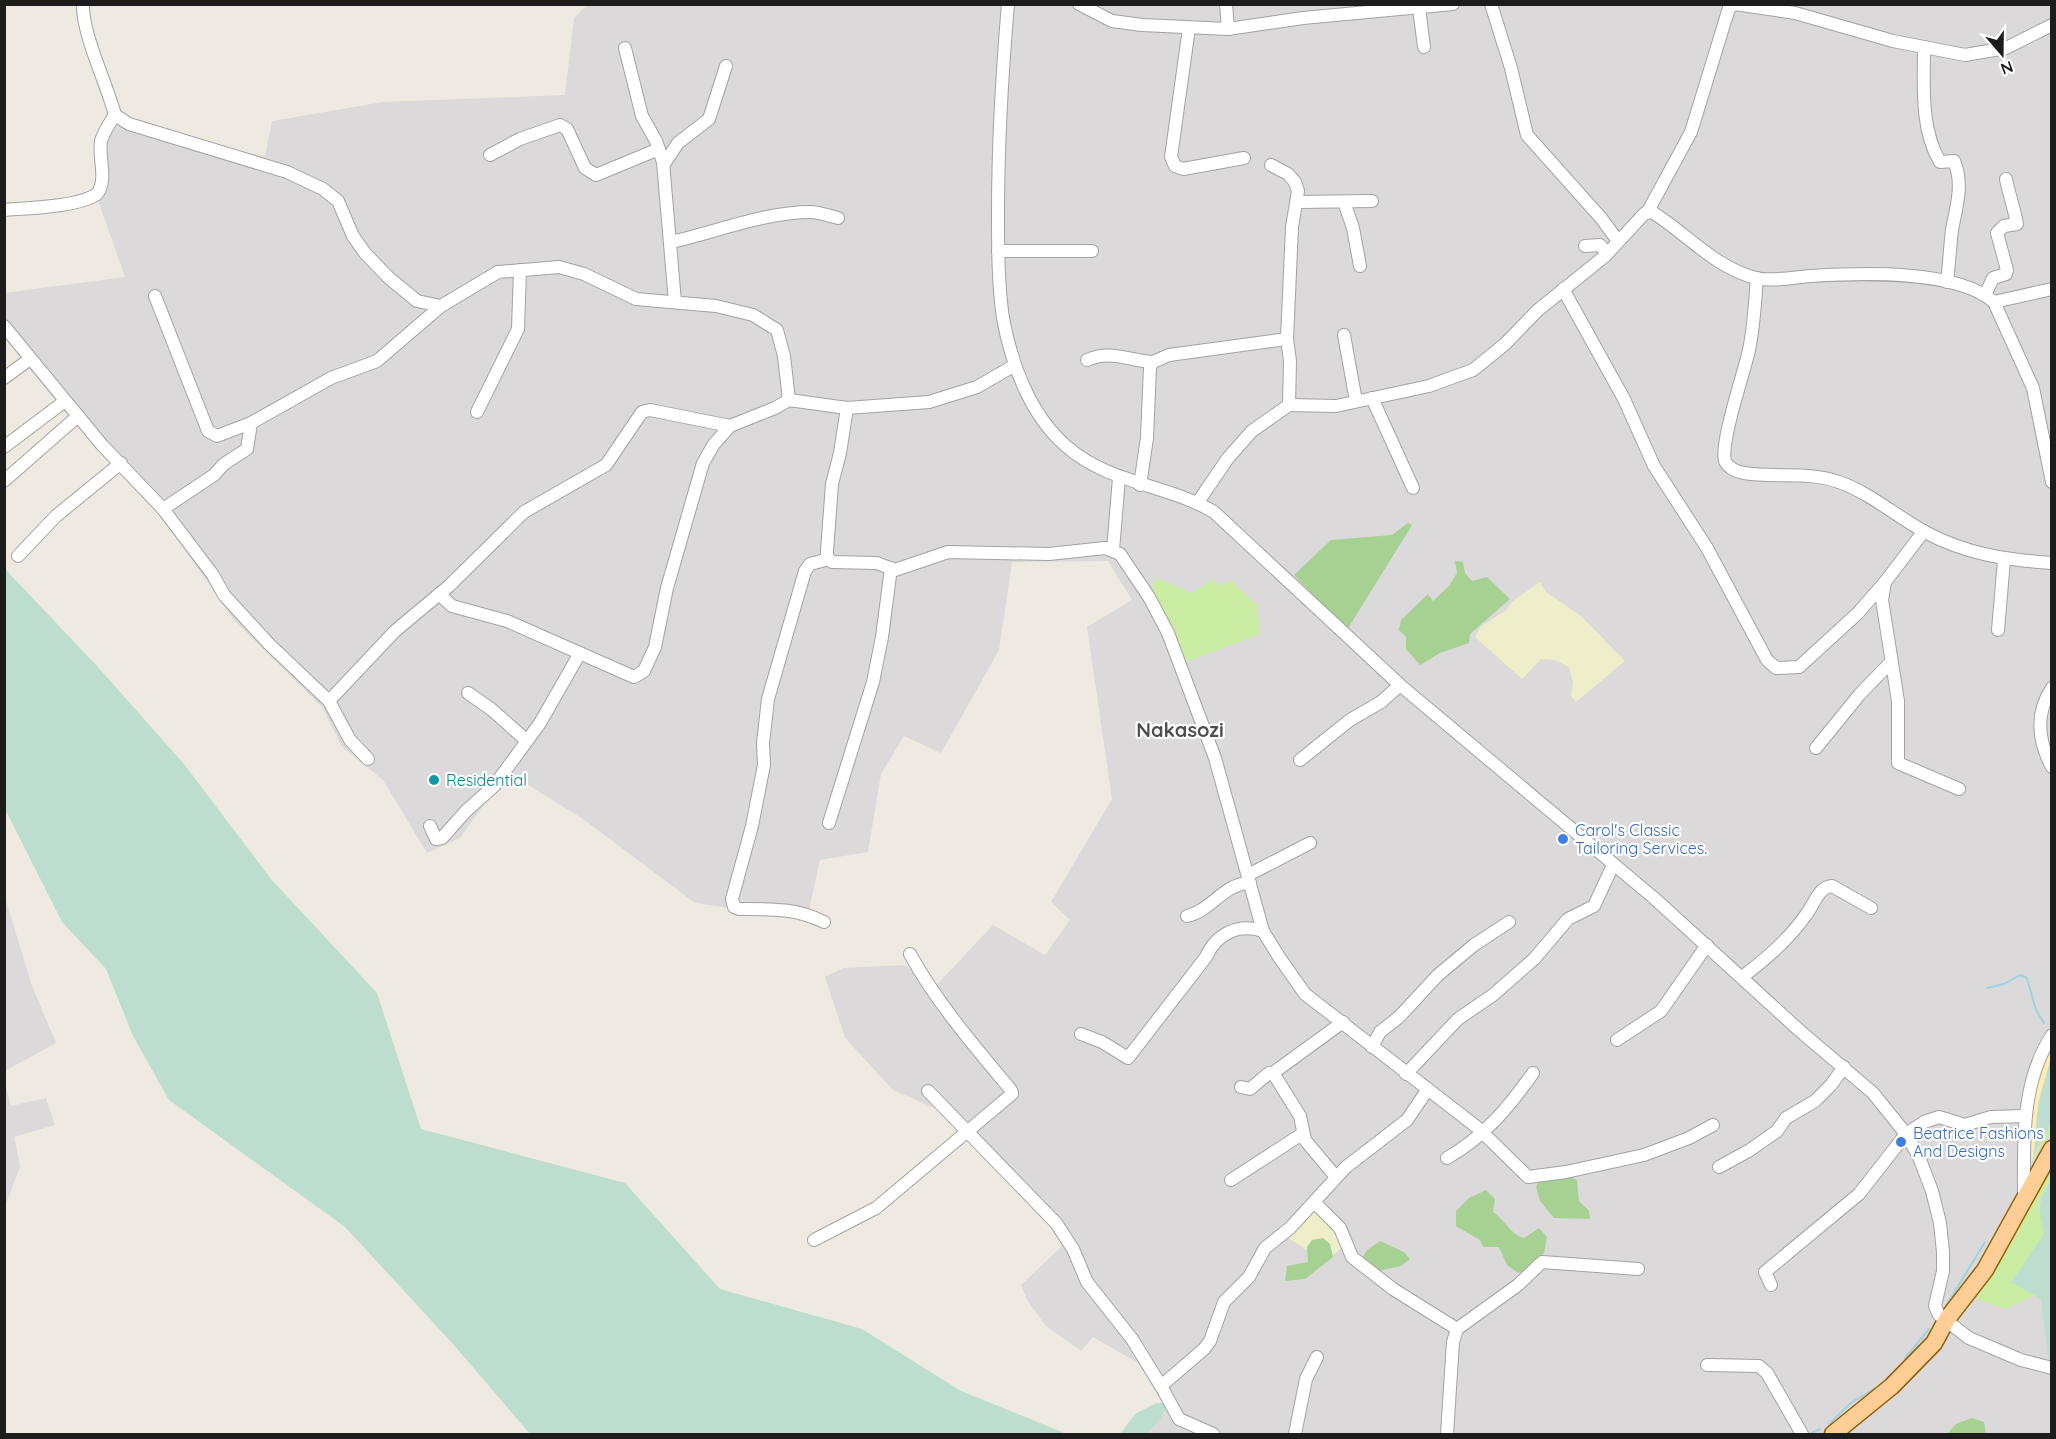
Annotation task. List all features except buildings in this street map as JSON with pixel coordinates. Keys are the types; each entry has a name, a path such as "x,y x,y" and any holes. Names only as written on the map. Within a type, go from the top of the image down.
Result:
{"main road":[{"path":"1833,1434 1914,1364 1934,1343 1947,1319 1985,1270 2052,1149"}],"street":[{"path":"83,4 88,35 107,85 115,115 139,128 278,170 323,189 338,201 353,236 389,278 417,301 441,306"},
{"path":"1008,4 998,147 998,251 1003,317 1015,365 1024,388 1054,434 1078,456 1119,478 1198,502 1236,530 1328,620 1400,685 1707,945 1800,1031 1873,1093 1906,1134 1925,1172 1938,1216 1944,1252 1943,1271 1935,1306 1939,1315 1969,1338 2021,1360 2052,1368"},
{"path":"1079,4 1112,21 1228,29 1350,9 1419,8 1453,4"},
{"path":"1226,4 1228,29"},
{"path":"1491,4 1511,68 1527,135 1601,218 1617,241"},
{"path":"1198,502 1228,458 1252,431 1289,405 1316,407 1372,398 1429,386 1473,370 1505,344 1538,310 1607,253 1647,213 1691,132 1713,58 1733,5 1795,13 1848,30 1965,55 2006,48 2052,25"},
{"path":"1419,8 1424,47"},
{"path":"1190,28 1171,157 1175,166 1183,169 1244,159"},
{"path":"1924,47 1924,108 1934,152 1940,162 1954,162 1958,171 1958,205 1952,231 1947,282"},
{"path":"625,48 642,116 659,149 663,164 675,302"},
{"path":"663,164 678,143 709,119 726,66"},
{"path":"4,210 43,207 97,194 102,177 101,143 105,130 115,115"},
{"path":"490,155 520,139 560,125 567,129 585,168 592,175 599,175 624,161 659,149"},
{"path":"1272,165 1288,174 1295,183 1298,202 1292,227 1287,339 1290,372 1289,405"},
{"path":"2006,179 2007,193 2013,203 2017,224 2004,226 1997,233 2007,270 2006,274 1993,278 1990,298 2033,388 2052,482"},
{"path":"1298,202 1372,201"},
{"path":"1344,202 1353,228 1360,267"},
{"path":"671,242 760,219 796,213 813,212 838,218"},
{"path":"1647,213 1652,212 1661,218 1699,249 1757,278 1882,273 1947,282 1990,298 2052,289"},
{"path":"1585,246 1600,245 1607,253"},
{"path":"998,251 1092,250"},
{"path":"155,296 208,431 217,436 251,423 332,378 376,362 441,306 488,275 559,267 584,274 636,299 716,306 753,315 768,322 777,330 780,341 789,400"},
{"path":"477,412 518,329 520,270"},
{"path":"1757,278 1748,352 1732,412 1726,447 1725,461 1729,466 1745,473 1781,473 1837,481 1858,490 1924,531 1982,555 2004,560 2052,563"},
{"path":"1563,289 1624,399 1654,466 1707,548 1767,660 1776,668 1799,667 1858,613 1924,531"},
{"path":"4,326 64,401 163,509 213,575 224,595 292,668 329,701 350,740 368,759"},
{"path":"1344,335 1356,401"},
{"path":"1087,360 1115,354 1134,361 1153,362 1169,355 1287,339"},
{"path":"4,378 30,359"},
{"path":"1140,485 1147,438 1150,367 1153,362"},
{"path":"439,594 452,606 507,621 634,677 644,671 655,647 667,588 703,463 714,444 730,426 776,408 789,400 847,408 929,402 976,387 1015,365"},
{"path":"1372,398 1413,488"},
{"path":"4,447 64,401"},
{"path":"829,559 829,507 847,408"},
{"path":"329,701 395,631 439,594 524,512 606,465 642,412 650,410 730,426"},
{"path":"4,481 78,416"},
{"path":"163,509 214,475 224,464 247,448 251,423"},
{"path":"18,556 56,516 121,464"},
{"path":"1113,550 1119,478"},
{"path":"824,922 797,912 777,909 739,909 734,907 732,899 752,826 764,765 763,743 768,699 773,687 787,626 805,571 810,564 829,559 836,562 877,562 891,568 908,568 936,554 948,552 1049,554 1113,550 1120,554 1143,587 1168,633 1215,758 1263,931 1305,994 1483,1133 1522,1173 1534,1177 1656,1151 1713,1125"},
{"path":"1998,630 2004,560"},
{"path":"829,823 873,682 882,637 891,568"},
{"path":"1885,582 1882,613 1892,662 1900,727 1899,763 1959,789"},
{"path":"430,826 436,839 442,838 466,811 494,786 527,741 580,653"},
{"path":"1816,748 1860,694 1892,662"},
{"path":"1300,760 1350,720 1381,702 1400,685"},
{"path":"2052,688 2042,703 2039,714 2045,755 2052,767"},
{"path":"468,693 491,709 527,741"},
{"path":"1186,916 1202,911 1233,886 1310,843"},
{"path":"1406,1074 1458,1019 1493,995 1534,959 1568,919 1594,906 1613,865"},
{"path":"1742,977 1757,966 1800,922 1823,888 1832,886 1871,908"},
{"path":"1372,1047 1380,1032 1399,1017 1438,975 1474,945 1509,922"},
{"path":"1081,1034 1128,1058 1206,957 1212,942 1225,933 1252,927 1263,931"},
{"path":"1617,1040 1661,1011 1707,945"},
{"path":"814,1240 876,1208 936,1156 968,1133 1009,1098 1011,1090 979,1054 922,976 910,954"},
{"path":"1240,1087 1250,1089 1269,1073 1273,1073 1343,1022"},
{"path":"2024,1201 2025,1116 2034,1072 2052,1035"},
{"path":"1719,1167 1750,1150 1777,1131 1786,1118 1815,1101 1844,1067"},
{"path":"1273,1073 1300,1116 1302,1134 1310,1148 1336,1177"},
{"path":"1448,1158 1483,1133 1502,1114 1533,1073"},
{"path":"1161,1386 1204,1349 1210,1341 1224,1302 1249,1277 1265,1248 1314,1202 1336,1177 1407,1120 1428,1089"},
{"path":"928,1091 1060,1228 1073,1249 1087,1282 1132,1339 1179,1419 1213,1434"},
{"path":"1771,1285 1765,1272 1859,1194 1906,1134 1932,1117 1965,1125 1991,1117 2025,1116"},
{"path":"1231,1180 1302,1134"},
{"path":"1314,1202 1340,1228 1352,1257 1393,1289 1456,1329"},
{"path":"1447,1434 1453,1342 1456,1329 1518,1285 1542,1262 1638,1269"},
{"path":"1295,1434 1306,1379 1317,1357"},
{"path":"1707,1365 1759,1366 1767,1373 1802,1434"}],"shaded area":[{"path":"587,5 2051,5 2051,1434 1149,1434 1165,1413 1166,1408 1138,1363 1093,1337 1081,1351 1046,1326 1027,1300 1021,1285 1062,1246 1045,1219 937,1109 893,1090 845,1038 825,977 843,968 905,965 932,990 993,925 1045,955 1070,920 1051,902 1112,799 1087,627 1132,600 1108,561 1012,562 999,650 941,753 904,736 881,774 868,852 820,860 807,919 695,903 583,819 507,772 460,838 427,853 383,780 342,747 322,707 233,619 157,510 59,405 5,338 4,293 125,277 98,200 100,137 111,125 265,156 272,121 383,102 565,95 574,18"},
{"path":"4,894 32,986 56,1043 5,1071"},
{"path":"5,1083 11,1106 46,1098 55,1125 14,1137 20,1166 5,1206"}],"green space":[{"path":"1408,523 1412,525 1347,630 1294,575 1331,540 1392,535"},
{"path":"1455,561 1463,562 1465,573 1472,581 1487,577 1510,599 1470,634 1469,643 1440,653 1420,665 1406,649 1406,637 1399,630 1401,620 1428,594 1433,601 1449,586 1457,573"},
{"path":"5,569 97,666 184,764 271,879 377,993 421,1129 625,1183 720,1289 862,1329 961,1391 1067,1434 530,1434 453,1344 345,1227 169,1100 133,1036 106,969 62,922 5,809"},
{"path":"1157,578 1191,593 1212,580 1222,586 1230,580 1257,605 1260,634 1186,662 1152,586"},
{"path":"1540,582 1546,592 1581,616 1625,661 1576,702 1571,696 1573,682 1569,667 1554,660 1541,659 1522,679 1475,637 1480,627 1505,611 1513,601"},
{"path":"2051,1058 2051,1123 2034,1153 2038,1104"},
{"path":"2051,1123 2051,1133 2031,1163"},
{"path":"2051,1165 2051,1180 2039,1200 2044,1234 2011,1282 2036,1295 2006,1309 1976,1299"},
{"path":"1568,1176 1577,1180 1579,1201 1589,1211 1590,1219 1554,1218 1540,1201 1536,1187 1538,1183"},
{"path":"2051,1180 2051,1363 2049,1362 2041,1299 2011,1282 2044,1234 2040,1206"},
{"path":"1486,1190 1495,1199 1493,1212 1515,1234 1524,1238 1539,1228 1547,1237 1544,1253 1537,1259 1540,1267 1518,1273 1507,1265 1499,1247 1483,1247 1480,1240 1456,1226 1456,1211 1469,1198"},
{"path":"1312,1207 1336,1227 1344,1246 1325,1262 1284,1235"},
{"path":"1323,1238 1330,1244 1333,1257 1305,1279 1285,1281 1287,1266 1308,1262 1307,1247 1312,1240"},
{"path":"1380,1241 1404,1252 1410,1259 1401,1266 1373,1272 1361,1260 1367,1250"},
{"path":"1156,1403 1163,1403 1166,1408 1148,1434 1120,1434 1135,1414"},
{"path":"1972,1418 1984,1422 1986,1434 1947,1434 1956,1424"}],"sand":[{"path":"2051,1047 2038,1106 2033,1156 2031,1163 2027,1163 2030,1103 2037,1075"}],"waterway":[{"path":"1987,988 2004,984 2020,975 2027,978 2036,1010 2044,1023"},
{"path":"1946,1306 1985,1242"},
{"path":"1905,1358 1929,1329"},
{"path":"1829,1424 1852,1402 1874,1389"},
{"path":"1810,1434 1820,1429"}],"place":[{"name":"Residential","path":"434,780"},
{"name":"Carol's Classic Tailoring Services.","path":"1563,839"},
{"name":"Beatrice Fashions And Designs","path":"1901,1142"}],"district":[{"name":"Nakasozi","path":"1180,730"}]}
